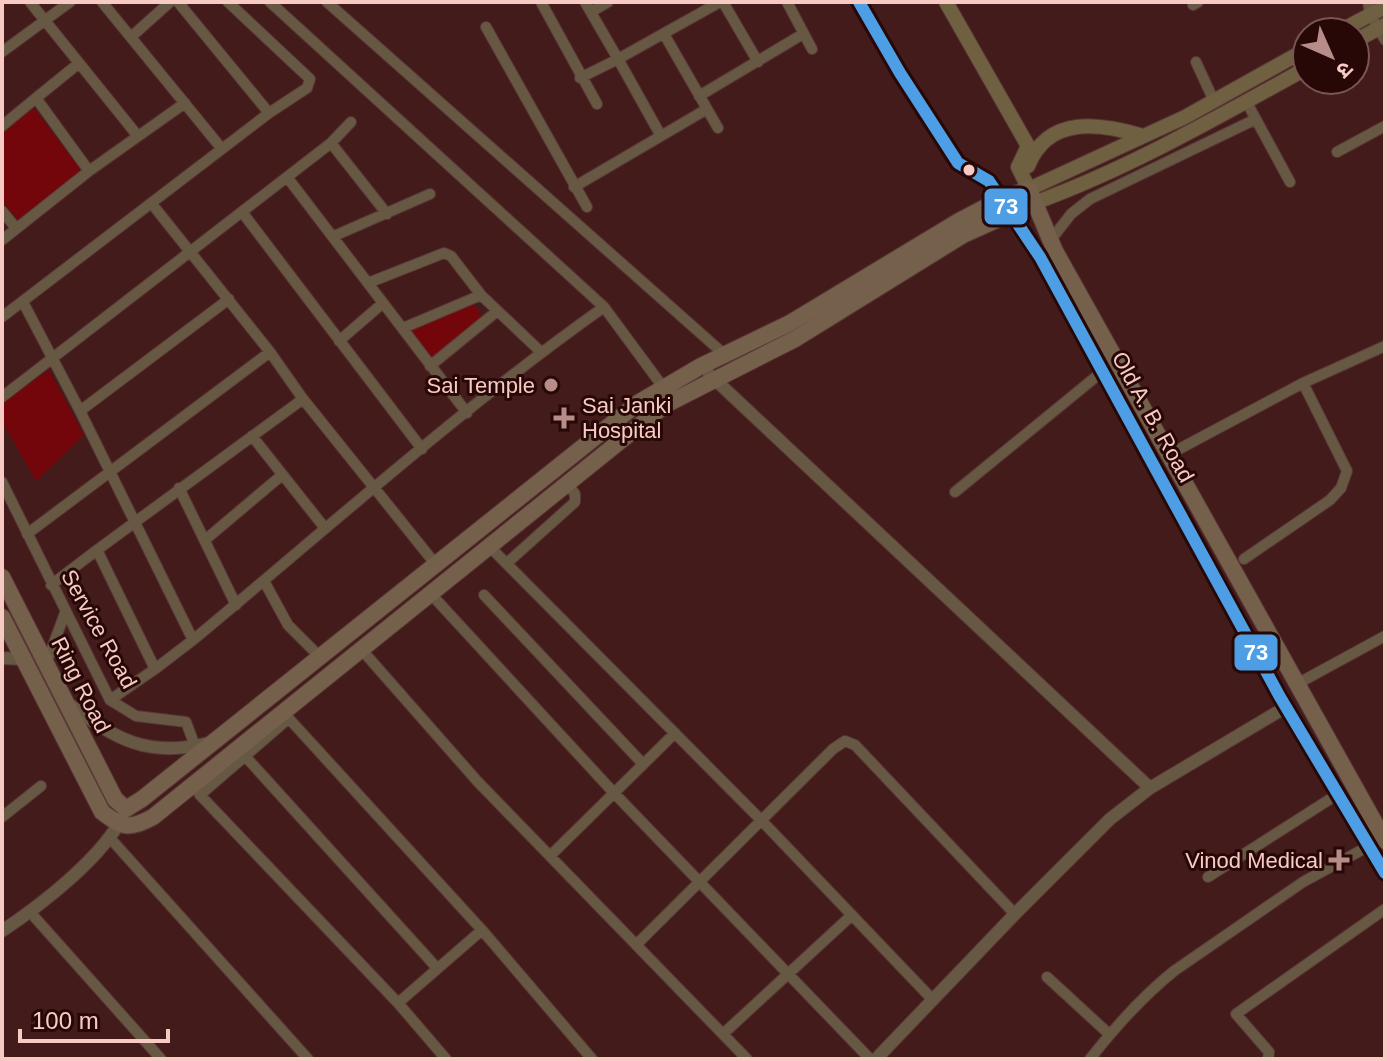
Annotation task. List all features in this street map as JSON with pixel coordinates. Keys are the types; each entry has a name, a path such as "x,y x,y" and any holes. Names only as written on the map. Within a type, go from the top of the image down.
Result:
{"main road":[{"name":"Old A. B. Road","path":"859,2 958,163 989,181 1040,257 1286,707 1338,794 1377,844"},
{"path":"946,2 1028,146 1026,184"},
{"path":"1369,8 1385,7"},
{"path":"114,832 136,826 196,790 361,649 665,405 795,339 963,235 1005,206 1026,184 1143,136 1291,58"},
{"path":"1026,184 1089,182 1185,135 1291,77"},
{"path":"1026,184 1033,154 1040,146 1073,126 1114,127 1143,136"},
{"name":"Old A. B. Road","path":"1026,184 1050,241 1295,685 1377,844 1385,873"},
{"path":"126,809 437,566 638,403 701,366 790,323 1005,206"},
{"name":"Ring Road","path":"2,577 115,799 126,809"},
{"name":"Ring Road","path":"2,617 114,832"}],"street":[{"path":"30,2 137,135"},
{"path":"2,52 70,2"},
{"path":"102,2 222,149"},
{"path":"131,37 170,2"},
{"path":"178,2 269,113"},
{"path":"2,317 269,113 307,88 310,79 228,2"},
{"path":"270,2 604,307 663,387"},
{"path":"327,2 725,355"},
{"path":"541,2 597,104"},
{"path":"608,2 588,7 661,136"},
{"path":"580,78 721,2 758,62"},
{"path":"787,2 812,49"},
{"path":"1380,2 1385,7"},
{"path":"1369,8 1383,33"},
{"path":"486,27 587,207"},
{"path":"664,34 718,128"},
{"path":"699,96 803,34"},
{"path":"1196,62 1214,101"},
{"path":"2,126 78,64"},
{"path":"36,98 89,171"},
{"path":"1246,101 1290,182"},
{"path":"2,240 137,135 185,103"},
{"path":"574,187 707,109"},
{"path":"1050,241 1071,214 1090,199 1256,119"},
{"path":"2,397 331,143 351,122"},
{"path":"1337,152 1385,126"},
{"path":"331,143 387,214"},
{"path":"287,177 467,413"},
{"path":"334,236 430,194"},
{"path":"152,204 437,566"},
{"path":"2,211 16,228"},
{"path":"242,212 422,449"},
{"path":"368,283 444,253 451,256 496,312 541,352"},
{"path":"403,328 481,295"},
{"path":"80,411 229,299"},
{"path":"23,302 193,640"},
{"path":"339,341 383,303"},
{"path":"110,700 193,640 324,527 541,352 604,307"},
{"path":"430,366 496,312"},
{"path":"1168,455 1303,383 1385,346"},
{"path":"27,534 270,352"},
{"path":"701,366 1150,788"},
{"path":"955,492 1103,371"},
{"path":"1244,559 1330,500 1346,479 1347,471 1303,383"},
{"path":"51,585 135,520 303,399"},
{"path":"252,436 324,527"},
{"path":"205,540 282,475"},
{"name":"Service Road","path":"2,482 110,700 136,716 186,722 195,746"},
{"path":"507,563 575,502 575,494 567,483"},
{"path":"179,488 236,605"},
{"path":"489,546 762,821 932,999"},
{"path":"97,550 155,669"},
{"path":"264,581 288,625 320,657"},
{"path":"430,593 614,793 873,1059 1110,819 1150,788 1286,707"},
{"path":"484,595 643,764"},
{"path":"46,665 65,613"},
{"path":"1295,685 1385,636"},
{"path":"361,649 478,782 747,1059"},
{"path":"2,658 22,659"},
{"path":"63,699 116,737 140,746 162,749 212,742"},
{"path":"439,1057 398,1003 196,790 245,756 285,715 482,930 592,1059"},
{"path":"550,856 675,733"},
{"path":"636,945 833,749 845,741 855,745 1015,914"},
{"path":"245,756 437,968"},
{"path":"2,817 41,786"},
{"path":"1208,877 1338,794"},
{"path":"2,931 30,912 114,832 126,809"},
{"path":"114,832 308,1059"},
{"path":"1090,1059 1109,1034 1155,986 1174,971 1303,882 1377,844"},
{"path":"1268,1059 1269,1052 1236,1014 1385,909"},
{"path":"30,912 161,1059"},
{"path":"723,1034 852,915"},
{"path":"398,1003 482,930"},
{"path":"1047,977 1109,1034"}],"shaded area":[{"path":"33,107 82,171 19,221 2,201 2,133"},
{"path":"472,302 484,318 428,360 408,329"},
{"path":"49,370 84,435 36,481 2,421 2,402"}],"transit line":[{"name":"73","path":"859,2 958,163 989,181 1040,257 1280,697 1385,873"}],"place":[{"name":"Sai Temple","path":"551,385"},
{"name":"Sai Janki Hospital","path":"564,418"},
{"name":"Vinod Medical","path":"1339,860"}]}
